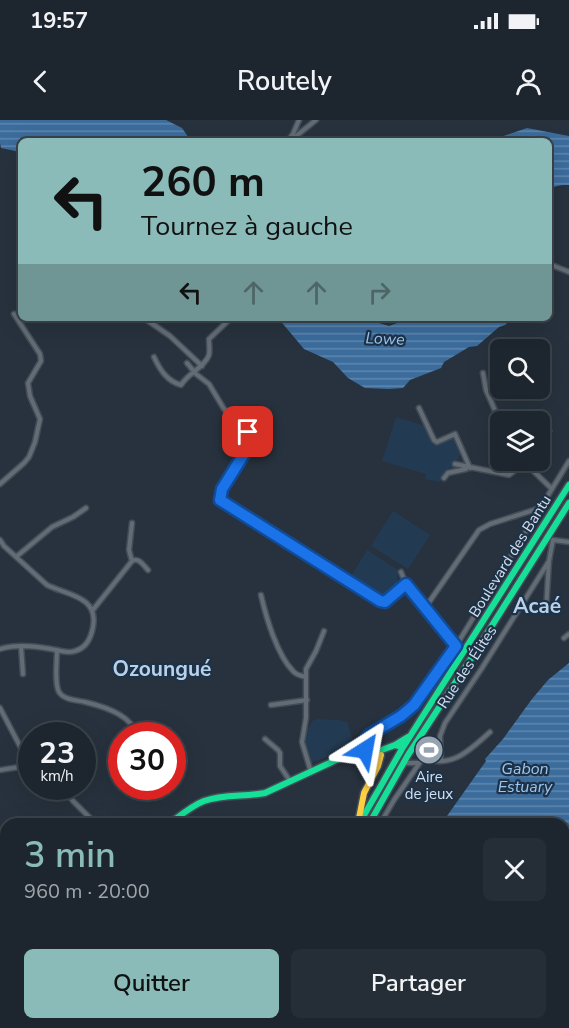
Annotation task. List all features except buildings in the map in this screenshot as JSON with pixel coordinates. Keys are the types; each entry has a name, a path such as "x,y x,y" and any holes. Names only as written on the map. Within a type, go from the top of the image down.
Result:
{"main road":[{"name":"Boulevard des Bantu","path":"361,818 402,749 569,485"},
{"name":"Boulevard des Bantu","path":"372,818 408,755 550,539 569,503"},
{"path":"177,818 195,805 211,799 259,795 343,756 379,751 412,735"},
{"path":"420,737 421,761"},
{"path":"395,745 408,755"},
{"path":"367,751 381,755 386,760 404,763"},
{"path":"359,818 364,793 381,755"}],"street":[{"path":"291,138 299,120"},
{"path":"293,138 316,120"},
{"path":"552,265 569,272"},
{"path":"14,314 18,320"},
{"path":"0,484 29,457 40,419 28,389 28,383 41,357 19,321"},
{"path":"148,321 170,336 202,366"},
{"path":"154,357 168,380 179,386 202,366 209,353 209,339 228,321"},
{"path":"187,363 209,384 224,409 250,437 249,446 222,489 220,500 380,601 385,602 406,584"},
{"path":"483,373 486,390 495,411"},
{"path":"418,408 434,440 437,442 454,434 470,468"},
{"path":"367,751 365,740 369,735 401,716 419,699 456,646 569,461"},
{"path":"455,464 508,475 513,471"},
{"path":"444,478 448,473 470,468"},
{"path":"533,471 552,489"},
{"path":"16,557 52,527 86,508"},
{"path":"425,608 478,530 489,524 540,508"},
{"path":"132,523 129,550 132,561"},
{"path":"546,610 550,539 569,542"},
{"path":"0,540 47,585 82,599 93,611 94,622 89,642 75,651 21,646 0,649"},
{"path":"93,611 132,561 139,560 148,570"},
{"name":"Rue des Élites","path":"441,761 440,736 445,723 549,561"},
{"path":"401,572 406,584 456,646"},
{"path":"261,595 265,614 277,645 291,670 306,677"},
{"path":"311,772 302,742 306,724 306,669 324,632"},
{"path":"564,638 569,634"},
{"path":"21,646 23,674"},
{"path":"57,650 57,684 61,694 72,700 94,704 112,711 128,722"},
{"path":"271,705 307,700"},
{"path":"0,708 18,742"},
{"path":"404,763 441,761 463,755 490,732"},
{"path":"265,739 280,753 280,766 290,782"},
{"path":"408,755 421,761"},
{"path":"384,818 421,761"},
{"path":"0,770 18,767"},
{"path":"72,800 90,818"}],"shaded area":[{"path":"396,417 425,426 434,444 454,439 460,454 454,469 449,468 440,482 425,479 426,474 382,461"},
{"path":"393,511 430,535 408,569 371,546"},
{"path":"367,550 398,570 397,581 401,586 383,601 349,580"},
{"path":"318,719 347,722 355,747 310,763 304,738 312,721"}],"water":[{"path":"0,120 166,120 182,128 189,138 18,138 18,152 1,148"},
{"path":"527,128 569,136 569,185 552,188 552,138 498,138"},
{"name":"Lowe","path":"281,321 372,321 389,326 403,321 508,322 477,346 469,347 444,362 441,368 410,380 403,388 365,388 348,378 333,362 304,349"},
{"name":"Gabon Estuary","path":"569,663 569,818 446,818 486,761 485,759 548,680"}],"traffic: fast":[{"path":"362,818 402,749 569,485"},
{"path":"372,818 408,755 569,503"},
{"path":"395,745 408,737"},
{"path":"420,737 423,758"},
{"path":"177,818 204,801 219,797 265,793 349,754 365,750 379,751 398,746"}],"traffic: slow":[{"path":"359,818 364,793 381,755"}],"place":[{"name":"Aire de jeux","path":"429,750"}],"district":[{"name":"Acaé","path":"537,606"},
{"name":"Ozoungué","path":"162,669"}],"route":[{"path":"248,432 249,446 222,489 220,500 381,602 385,602 406,584 456,646 419,699 408,711 369,735 365,740 365,750"}]}
